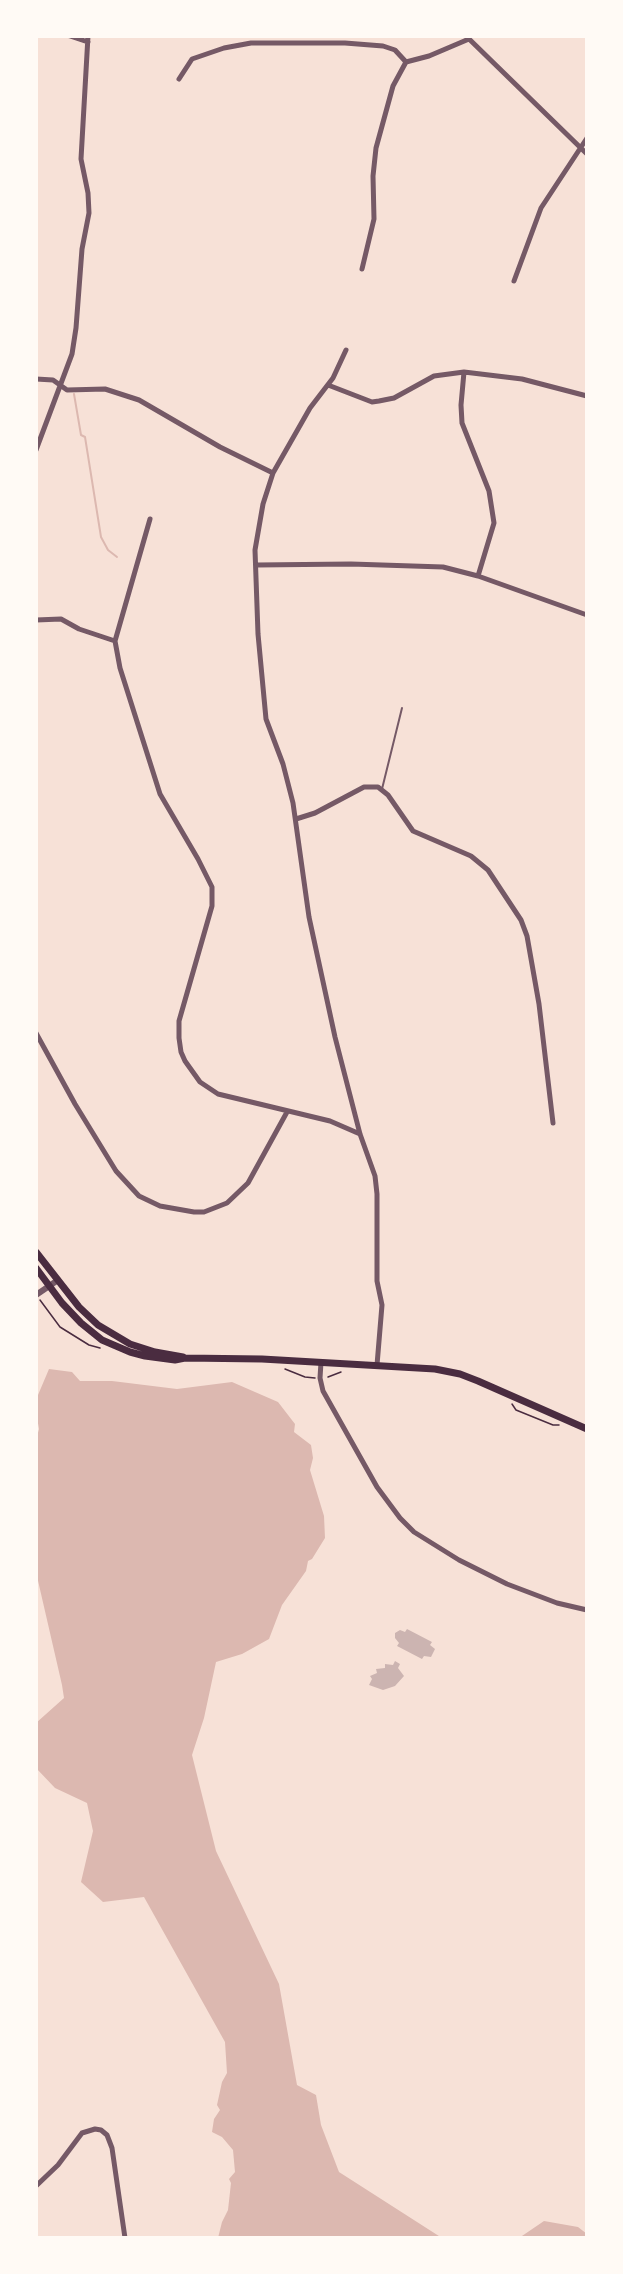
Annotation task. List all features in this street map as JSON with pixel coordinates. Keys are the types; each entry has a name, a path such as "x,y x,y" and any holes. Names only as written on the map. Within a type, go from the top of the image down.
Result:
{"main road":[{"path":"36,1252 79,1307 117,1338 154,1353 185,1358 252,1358 435,1369 460,1374 587,1429"},
{"path":"36,1268 49,1286 93,1334 113,1346 145,1356 175,1360 185,1358"}],"street":[{"path":"36,450 72,354 82,249 88,213 88,193 81,159 88,39 70,36"},
{"path":"362,269 374,219 373,176 379,131 391,92 406,62 429,56 467,38 587,154"},
{"path":"179,79 192,59 224,48 251,43 334,43 383,46 395,50 406,62"},
{"path":"514,281 541,208 587,138"},
{"path":"346,350 328,385 310,408 273,474 259,517 255,550 258,634 266,720 283,764 296,819 309,917 335,1037 360,1134 375,1176 377,1281 382,1305 377,1365"},
{"path":"328,385 372,402 394,398 434,376 464,372 522,379 587,396"},
{"path":"464,372 462,423 489,491 494,513 493,534 478,576"},
{"path":"36,379 53,380 68,390 105,389 139,400 220,447 273,474"},
{"path":"150,519 115,641 123,678 160,794 212,887 212,906 179,1021 181,1052 192,1071 209,1089 235,1100 330,1121 360,1134"},
{"path":"257,565 431,566 478,576 587,615"},
{"path":"36,620 61,619 79,629 115,641"},
{"path":"296,819 315,813 370,786 382,789 388,795 413,831 481,862 521,920 530,948 553,1123"},
{"path":"36,1033 75,1104 116,1171 140,1197 160,1206 204,1212 226,1203 248,1183 287,1112"},
{"path":"36,1295 58,1280"},
{"path":"321,1362 320,1378 323,1391 377,1487 400,1518 414,1532 441,1550 507,1584 557,1603 587,1610"},
{"path":"36,2186 58,2165 82,2133 94,2129 101,2130 107,2135 112,2148 125,2238"}],"lane":[{"path":"382,789 402,708"}],"path":[{"path":"323,1378 347,1370"},
{"path":"510,1401 516,1410 525,1414 553,1425 565,1425"}],"shaded area":[{"path":"49,1369 72,1372 80,1381 112,1381 177,1389 232,1382 278,1402 295,1424 294,1432 311,1445 313,1458 310,1470 324,1516 325,1538 312,1559 308,1561 306,1571 282,1605 269,1639 242,1654 216,1662 204,1718 192,1755 216,1851 279,1984 297,2085 316,2095 321,2125 339,2172 442,2238 218,2238 228,2210 231,2183 229,2179 235,2172 233,2150 222,2137 212,2132 214,2119 220,2110 217,2105 222,2082 227,2073 225,2042 144,1897 103,1902 81,1882 93,1831 87,1803 55,1788 36,1768 36,1723 64,1698 36,1572 36,1440 39,1429 36,1412 38,1395"},
{"path":"544,2221 578,2227 587,2234 587,2238 519,2238"}],"building":[{"path":"407,1629 432,1642 430,1645 435,1649 431,1657 424,1656 422,1659 397,1646 399,1643 395,1638 395,1633 400,1630 405,1632"},
{"path":"395,1661 400,1664 398,1668 404,1676 395,1686 383,1690 369,1685 372,1679 370,1676 377,1673 376,1669 385,1668 385,1664 393,1665"}],"waterway":[{"path":"74,394 81,435 85,437 101,537 108,550 117,557"}]}
